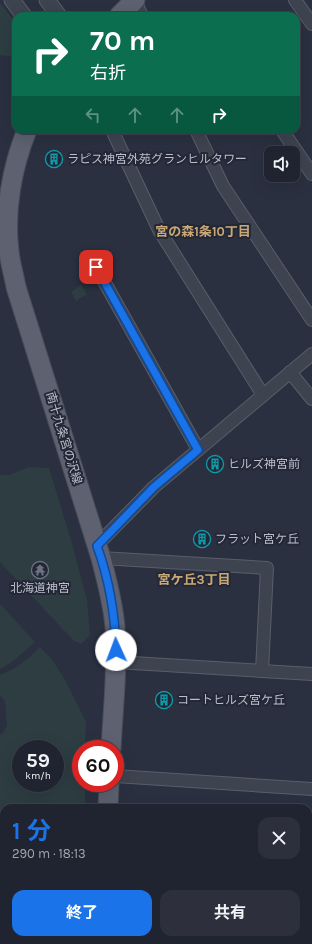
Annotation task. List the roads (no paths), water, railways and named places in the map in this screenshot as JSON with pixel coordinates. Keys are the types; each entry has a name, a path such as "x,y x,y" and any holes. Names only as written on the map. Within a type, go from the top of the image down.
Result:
{"main road":[{"path":"123,12 135,0"},
{"name":"南十九条宮の沢線","path":"26,134 16,163 11,188 8,214 9,251 16,287 99,552 110,593 115,626 116,662 112,740"},
{"path":"108,804 109,792"}],"street":[{"path":"12,0 21,12"},
{"path":"47,0 56,12"},
{"path":"135,0 140,12"},
{"path":"295,0 312,24"},
{"path":"114,134 159,230 263,395"},
{"path":"198,134 223,186 312,320"},
{"path":"285,134 312,174"},
{"path":"96,267 198,450"},
{"path":"99,552 154,487 312,354"},
{"path":"290,372 312,399"},
{"path":"99,552 267,568 262,671"},
{"path":"116,662 312,674"},
{"path":"124,777 312,789"}],"place":[{"name":"ラピス神宮外苑グランヒルタワー","path":"54,159"},
{"name":"ヒルズ神宮前","path":"215,464"},
{"name":"フラット宮ケ丘","path":"202,539"},
{"name":"北海道神宮","path":"40,570"},
{"name":"コートヒルズ宮ケ丘","path":"164,700"}],"district":[{"name":"宮の森1条10丁目","path":"203,231"},
{"name":"宮ケ丘3丁目","path":"194,579"}]}
